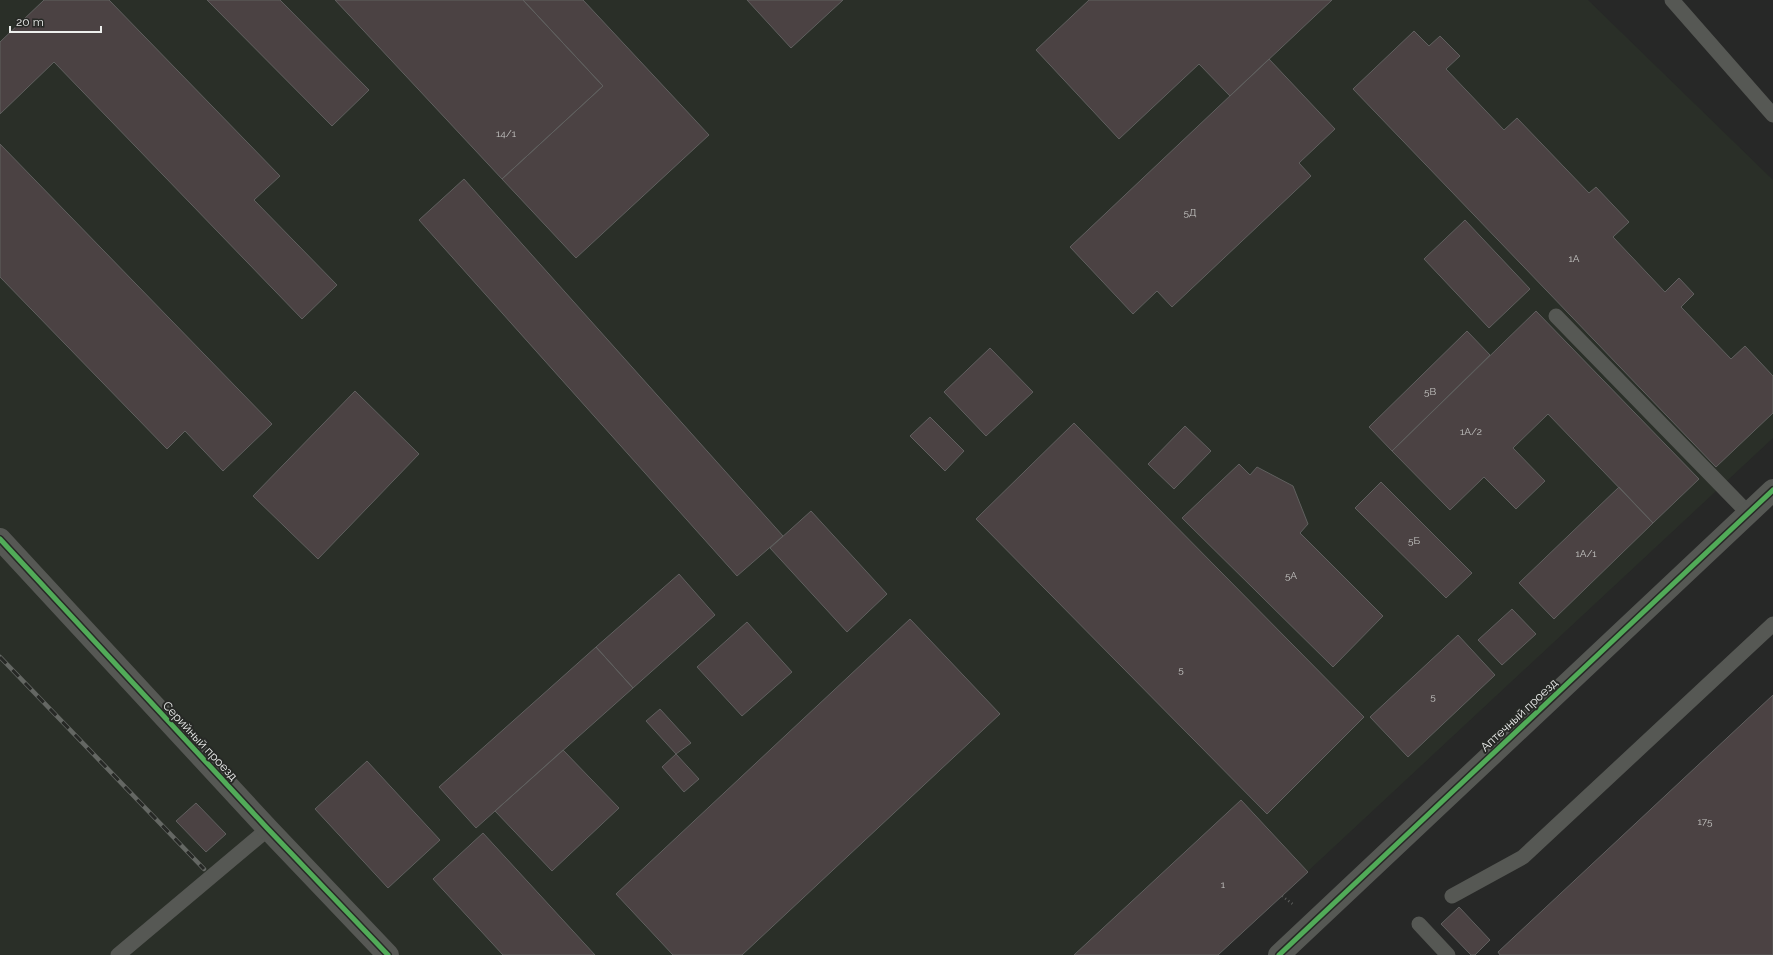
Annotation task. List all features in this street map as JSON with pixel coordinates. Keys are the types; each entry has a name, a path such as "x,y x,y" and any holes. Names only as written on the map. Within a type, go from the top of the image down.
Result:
{"street":[{"name":"Аптечный проезд","path":"1279,955 1773,490"},
{"name":"Серийный проезд","path":"0,538 268,829 388,955"}],"lane":[{"path":"1672,0 1773,115"},
{"path":"1556,316 1748,513"},
{"path":"1452,896 1523,857 1773,624"},
{"path":"118,955 268,829"},
{"path":"1419,924 1448,955"}],"shaded area":[{"path":"0,0 1588,0 1773,180 1773,438 1218,955 0,955"}],"building":[{"path":"44,0 109,0 280,176 254,200 337,285 302,319 54,62 0,114 0,42"},
{"path":"207,0 280,0 369,90 332,126"},
{"path":"335,0 523,0 603,86 502,179"},
{"path":"523,0 583,0 709,135 576,258 502,179 603,86"},
{"path":"747,0 843,0 791,48"},
{"path":"1089,0 1332,0 1230,96 1199,64 1119,139 1036,50"},
{"path":"1414,31 1429,46 1440,36 1460,56 1446,69 1504,130 1517,118 1589,193 1596,187 1629,222 1613,237 1665,292 1679,278 1694,294 1681,307 1731,359 1745,346 1773,376 1773,413 1716,467 1353,89"},
{"path":"1269,59 1335,129 1299,163 1311,176 1172,307 1157,291 1133,314 1070,247"},
{"path":"0,144 272,424 223,471 185,431 167,449 0,277"},
{"path":"464,179 783,536 737,576 419,220"},
{"path":"1465,220 1530,289 1489,328 1424,259"},
{"path":"1536,311 1699,479 1653,523 1548,414 1513,448 1545,481 1516,509 1484,477 1450,510 1392,451"},
{"path":"1467,331 1490,355 1392,451 1369,427"},
{"path":"990,348 1033,392 986,436 944,392"},
{"path":"355,391 419,454 318,559 253,496"},
{"path":"930,417 964,451 945,471 910,436"},
{"path":"1074,423 1364,717 1267,814 976,519"},
{"path":"1185,426 1211,451 1174,489 1148,464"},
{"path":"1239,464 1250,475 1257,467 1293,486 1308,524 1300,533 1383,616 1333,667 1182,518"},
{"path":"1381,482 1472,573 1446,598 1355,508"},
{"path":"1619,487 1653,523 1554,619 1519,583"},
{"path":"811,511 887,594 847,632 770,548"},
{"path":"679,574 715,615 633,688 596,647"},
{"path":"1512,609 1536,634 1502,665 1478,640"},
{"path":"910,619 1000,714 742,955 673,955 616,894"},
{"path":"747,622 792,672 742,716 697,667"},
{"path":"1458,635 1495,675 1408,757 1370,717"},
{"path":"596,647 633,688 476,828 439,787"},
{"path":"1773,695 1773,955 1500,955 1498,952"},
{"path":"660,709 691,743 676,754 646,721"},
{"path":"563,750 619,808 552,871 495,811"},
{"path":"676,754 699,779 684,792 662,767"},
{"path":"367,761 440,840 388,888 315,809"},
{"path":"1241,800 1308,872 1218,955 1074,955"},
{"path":"196,803 226,834 206,852 176,821"},
{"path":"483,833 595,955 503,955 433,879"},
{"path":"1459,907 1490,940 1475,955 1471,955 1441,924"}],"railway":[{"path":"0,657 204,869"}],"cycle path":[{"path":"1279,955 1773,490"},
{"path":"0,539 268,829 388,955"}]}
